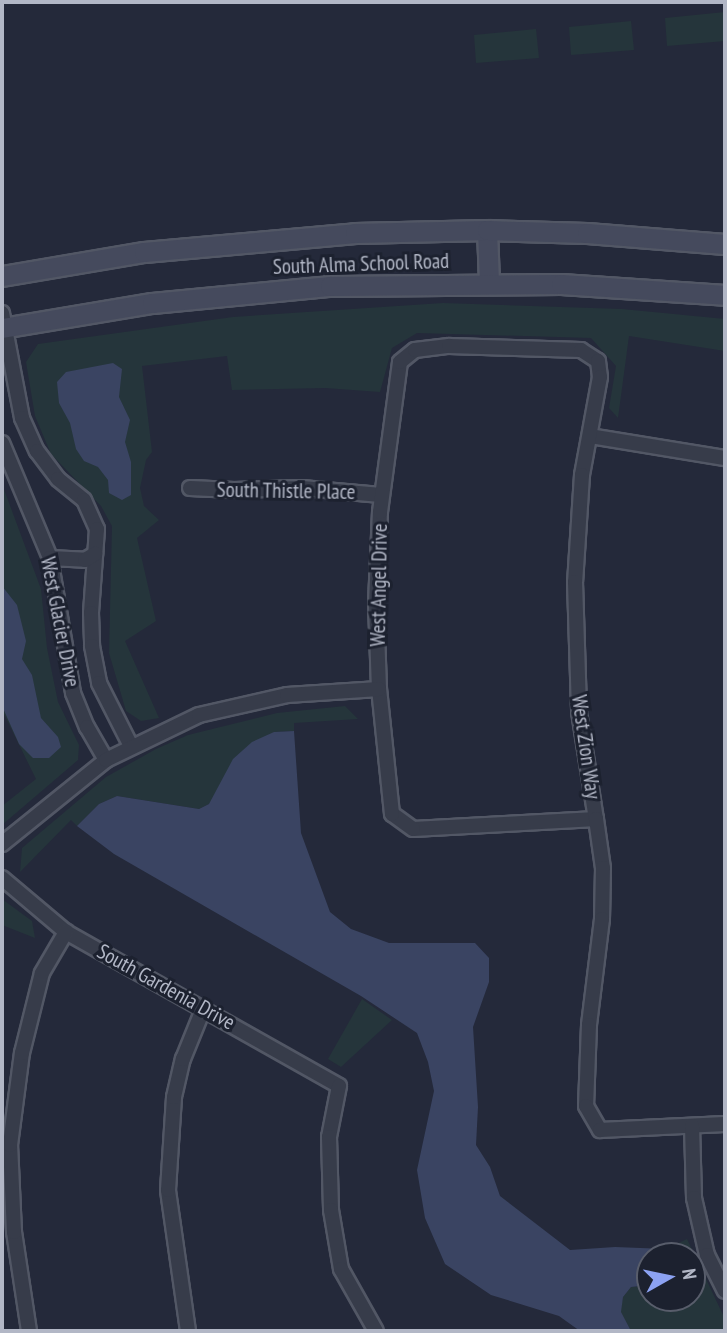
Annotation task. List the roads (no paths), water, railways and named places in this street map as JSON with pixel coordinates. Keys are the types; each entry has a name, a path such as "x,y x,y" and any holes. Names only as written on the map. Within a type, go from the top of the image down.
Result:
{"main road":[{"name":"South Alma School Road","path":"2,276 99,258 213,244 355,233 487,230 587,233 725,244"},
{"path":"487,230 489,282"},
{"name":"South Alma School Road","path":"3,323 239,293 330,286 489,282 617,286 725,295"}],"street":[{"name":"West Glacier Drive","path":"3,323 22,418 37,452 58,479 84,500 97,529 90,613 92,646 99,683 131,746"},
{"name":"West Zion Way","path":"415,350 449,346 581,350 598,361 600,377 582,475 575,582 579,712 603,868 602,919 589,1025 586,1106 600,1130 692,1126"},
{"name":"West Angel Drive","path":"415,350 400,362 381,495 376,603 379,689 392,814 401,824 413,830 596,819"},
{"path":"590,436 725,458"},
{"name":"West Glacier Drive","path":"2,443 50,558 73,692 86,727 106,760"},
{"name":"South Thistle Place","path":"190,488 234,491 302,488 381,495"},
{"path":"50,558 85,559 95,554"},
{"path":"2,844 106,760 199,715 274,698 379,689"},
{"name":"South Gardenia Drive","path":"2,878 66,932 204,1007 339,1086 329,1137 331,1210 341,1269 376,1331"},
{"path":"29,1331 13,1232 10,1145 22,1053 42,973 66,932"},
{"path":"188,1331 168,1190 174,1097 183,1059 204,1007"},
{"path":"725,1124 692,1126 694,1198 707,1255 725,1291"}],"water":[{"path":"113,363 122,369 119,397 130,420 125,442 131,462 131,495 122,500 109,493 108,480 98,467 84,461 76,449 70,423 59,403 57,382 66,372"},
{"path":"2,586 17,605 26,641 22,659 32,675 41,718 58,737 61,747 49,758 33,758 19,744 2,706"},
{"path":"294,731 301,833 330,912 351,929 389,943 475,943 489,958 489,982 473,1027 478,1107 476,1145 490,1167 500,1196 570,1250 636,1248 636,1286 631,1287 623,1297 621,1312 631,1331 580,1331 559,1316 491,1295 445,1264 425,1218 417,1170 434,1091 428,1062 417,1033 361,996 114,854 77,826 99,804 117,796 199,809 209,804 233,759 252,742 274,732"}]}
